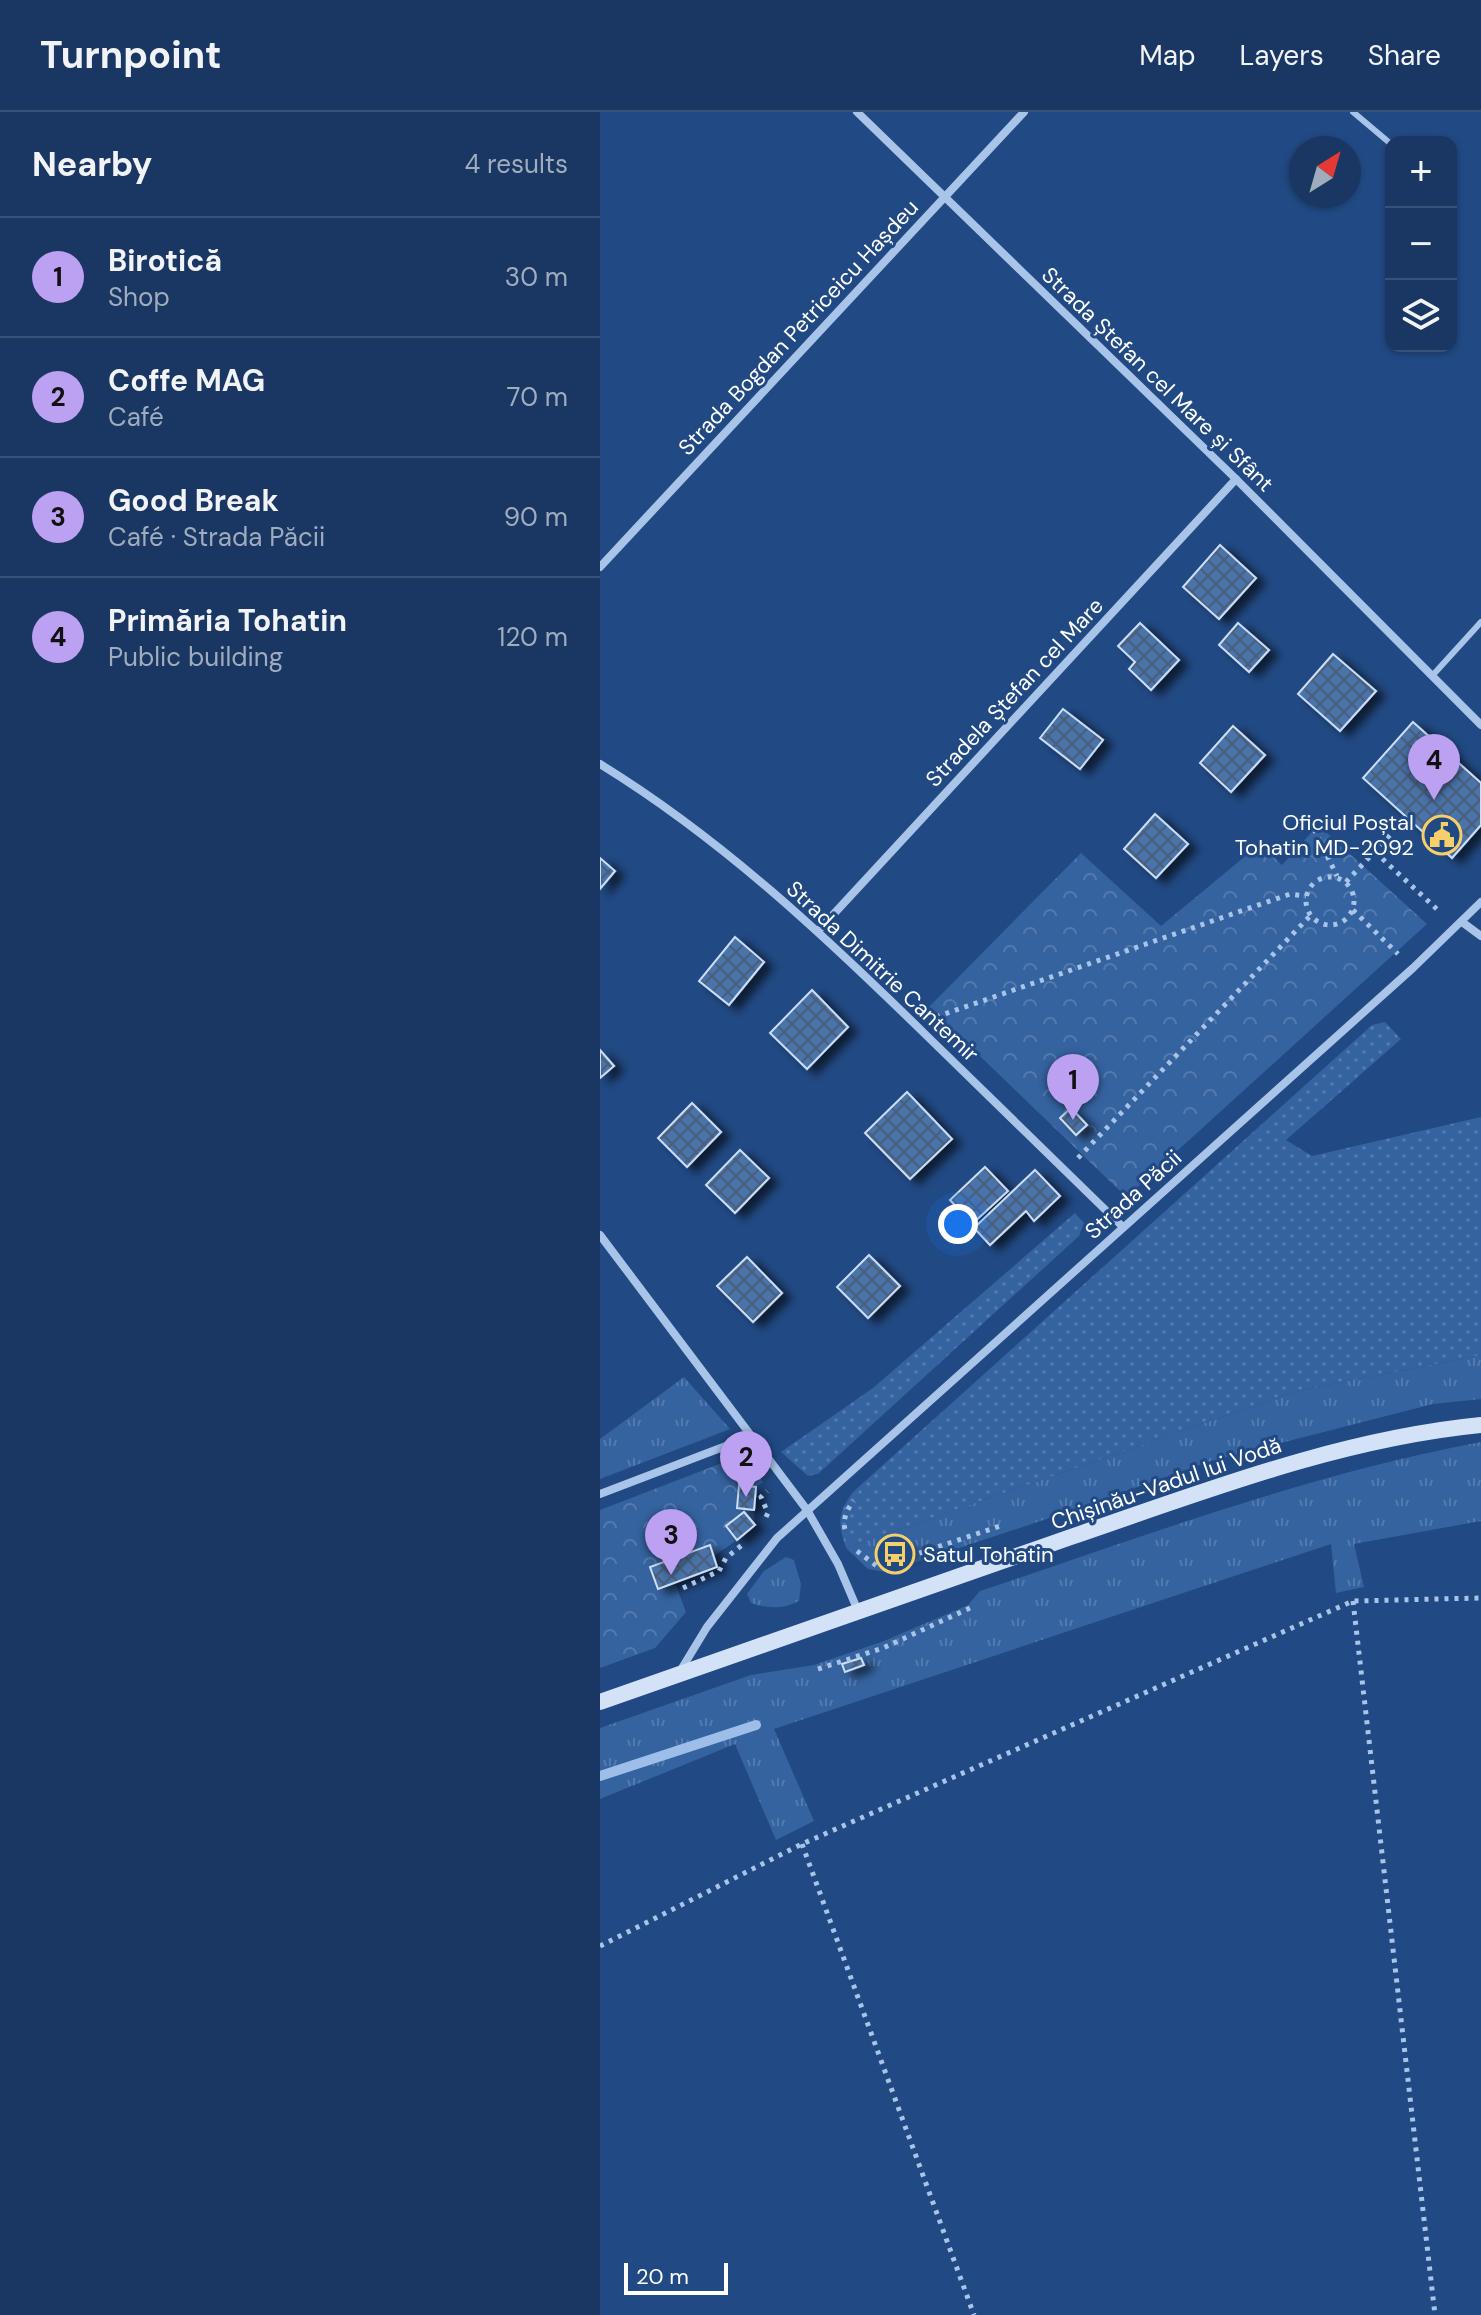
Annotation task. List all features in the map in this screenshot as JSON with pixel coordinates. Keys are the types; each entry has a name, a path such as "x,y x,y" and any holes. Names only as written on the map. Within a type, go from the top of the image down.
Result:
{"main road":[{"name":"Chișinău-Vadul lui Vodă","path":"600,1702 1197,1494 1320,1455 1434,1430 1481,1425"}],"street":[{"name":"Strada Ștefan cel Mare și Sfânt","path":"857,112 1236,479 1481,725"},
{"name":"Strada Bogdan Petriceicu Hașdeu","path":"600,567 1024,112"},
{"name":"Stradela Ștefan cel Mare","path":"818,931 1236,479"},
{"name":"Strada Dimitrie Cantemir","path":"600,764 676,815 753,874 818,931 1123,1227"},
{"name":"Strada Păcii","path":"678,1674 707,1627 777,1538 1413,968 1481,902"},
{"path":"1462,922 1481,936"},
{"path":"600,1235 807,1510 838,1564 858,1611"},
{"path":"600,1494 752,1436"}],"lane":[{"path":"1353,112 1385,139"},
{"path":"1432,676 1481,622"}],"path":[{"path":"1346,882 1407,817"},
{"path":"1314,829 1337,877 1346,882 1354,900 1353,910 1347,919 1328,925 1318,922 1310,916 1306,896 1317,880 1337,877"},
{"path":"1375,852 1444,916"},
{"path":"927,1020 1290,894 1306,896"},
{"path":"1353,910 1413,968"},
{"path":"1065,1171 1310,916"},
{"path":"848,1537 844,1524 850,1505 861,1495"},
{"path":"854,1546 859,1554 878,1567 1000,1526"},
{"path":"600,1946 802,1844 1353,1601 1481,1598"},
{"path":"1353,1601 1435,2315"},
{"path":"818,1669 883,1648 970,1608"},
{"path":"802,1844 974,2315"}],"green space":[{"path":"1318,825 1427,924 1132,1192 1121,1192 929,1007 1081,853 1161,926 1260,844 1282,865"},
{"path":"1385,1022 1401,1039 1286,1140 1312,1156 1481,1117 1481,1355 1296,1391 846,1548 840,1519 853,1492 1372,1025"},
{"path":"1075,1213 1084,1223 1079,1236 818,1474 808,1476 781,1452 873,1388"},
{"path":"1481,1355 1481,1399 1433,1404 1211,1461 886,1572 868,1569 846,1548 1296,1391"},
{"path":"684,1377 730,1429 600,1479 600,1439"},
{"path":"1481,1442 1481,1521 1354,1544 1364,1587 1336,1593 1331,1544 774,1729 814,1821 776,1840 735,1744 600,1799 600,1728 751,1675 814,1665 884,1641 968,1605 980,1591 1228,1508 1353,1471"},
{"path":"748,1453 763,1482 756,1487 739,1485 737,1507 754,1510 755,1525 744,1513 727,1526 737,1540 675,1583 686,1612 655,1648 600,1668 600,1510"},
{"path":"786,1557 794,1560 801,1584 799,1601 776,1607 751,1603 747,1594 764,1571"}],"building":[{"path":"1220,545 1256,578 1219,619 1183,587"},
{"path":"1140,623 1179,660 1151,690 1129,669 1135,662 1118,646"},
{"path":"1238,623 1269,650 1249,672 1219,645"},
{"path":"1333,654 1376,691 1340,731 1298,694"},
{"path":"1063,709 1103,740 1080,769 1040,738"},
{"path":"1413,722 1481,783 1481,825 1452,858 1363,778"},
{"path":"1233,726 1265,755 1231,792 1200,763"},
{"path":"1155,814 1188,844 1156,878 1124,849"},
{"path":"600,858 615,871 600,889"},
{"path":"735,937 764,962 729,1005 699,981"},
{"path":"812,990 848,1027 807,1069 770,1033"},
{"path":"600,1050 614,1066 600,1078"},
{"path":"907,1092 952,1139 910,1179 865,1133"},
{"path":"692,1103 721,1132 687,1167 658,1138"},
{"path":"1071,1108 1087,1125 1076,1135 1060,1118"},
{"path":"740,1150 769,1178 735,1213 706,1185"},
{"path":"985,1167 1008,1191 972,1224 950,1200"},
{"path":"1035,1170 1060,1196 1034,1221 1026,1211 990,1245 974,1228"},
{"path":"869,1255 900,1286 868,1318 837,1287"},
{"path":"747,1257 782,1293 753,1322 717,1286"},
{"path":"739,1485 756,1487 754,1510 737,1508"},
{"path":"744,1512 755,1525 737,1540 726,1526"},
{"path":"905,1542 908,1552 883,1560 880,1551"},
{"path":"710,1545 717,1567 658,1589 650,1567"},
{"path":"861,1658 864,1665 845,1672 842,1664"}],"waterway":[{"path":"600,1776 756,1725"}],"place":[{"name":"Primăria Tohatin","path":"1434,800"},
{"name":"Oficiul Poștal Tohatin MD-2092","path":"1442,835"},
{"name":"Birotică","path":"1073,1120"},
{"name":"Coffe MAG","path":"746,1497"},
{"name":"Satul Tohatin","path":"895,1554"},
{"name":"Good Break","path":"671,1575"}]}
